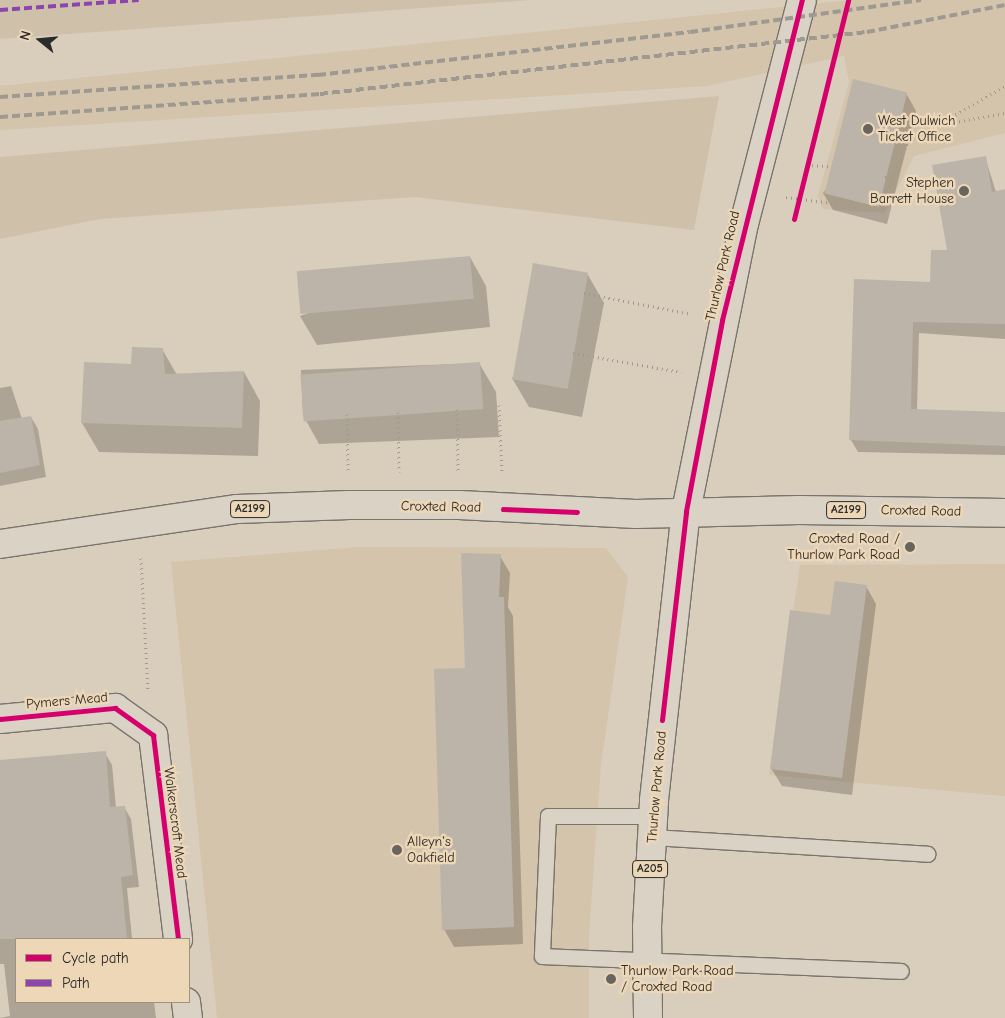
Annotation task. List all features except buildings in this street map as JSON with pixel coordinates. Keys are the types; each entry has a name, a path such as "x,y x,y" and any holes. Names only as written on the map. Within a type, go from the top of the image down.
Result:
{"main road":[{"name":"Thurlow Park Road","path":"648,1018 647,958 652,827 686,512 714,378 722,320 752,192 802,0"},
{"name":"Croxted Road","path":"0,544 138,522 237,509 459,505 502,509 686,512 1005,513"},
{"name":"Pymers Mead","path":"0,719 115,708 133,719"},
{"name":"Walkerscroft Mead","path":"133,719 152,735 178,938"},
{"path":"186,1003 188,1018"}],"lane":[{"path":"901,971 647,958 542,956 548,816 926,854"}],"path":[{"path":"752,192 879,209 908,142 1005,86"},
{"path":"942,124 1005,113"},
{"path":"807,165 829,166"},
{"path":"885,177 893,176"},
{"path":"584,294 722,320"},
{"path":"574,352 714,378"},
{"path":"499,405 502,509"},
{"path":"457,409 459,505"},
{"path":"398,412 400,506"},
{"path":"347,414 349,506"},
{"path":"133,719 150,687 138,522"}],"shaded area":[{"path":"0,0 531,0 0,39"},
{"path":"851,0 1005,0 1005,133 914,156 885,213 823,209 818,196 849,82 844,56 707,86 0,130 0,86"},
{"path":"719,96 694,230 415,197 100,219 0,239 0,157"},
{"name":"Alleyn's Oakfield","path":"358,547 606,548 628,577 601,765 589,935 589,1018 217,1018 171,562"},
{"path":"1005,564 1005,796 769,775 800,565"}],"railway":[{"path":"0,97 318,75 690,32 921,0"},
{"path":"0,117 320,94 867,32 1005,5"}],"marked path":[{"path":"0,10 139,0"}],"cycle path":[{"path":"662,720 686,511 722,320 802,0"},
{"path":"794,219 848,0"},
{"path":"503,509 577,512"},
{"path":"0,719 115,708 153,735 178,938"}],"place":[{"name":"West Dulwich Ticket Office","path":"868,129"},
{"name":"Stephen Barrett House","path":"964,191"},
{"name":"Croxted Road / Thurlow Park Road","path":"910,547"},
{"name":"Alleyn's Oakfield","path":"397,850"},
{"name":"Thurlow Park Road / Croxted Road","path":"611,979"}]}
